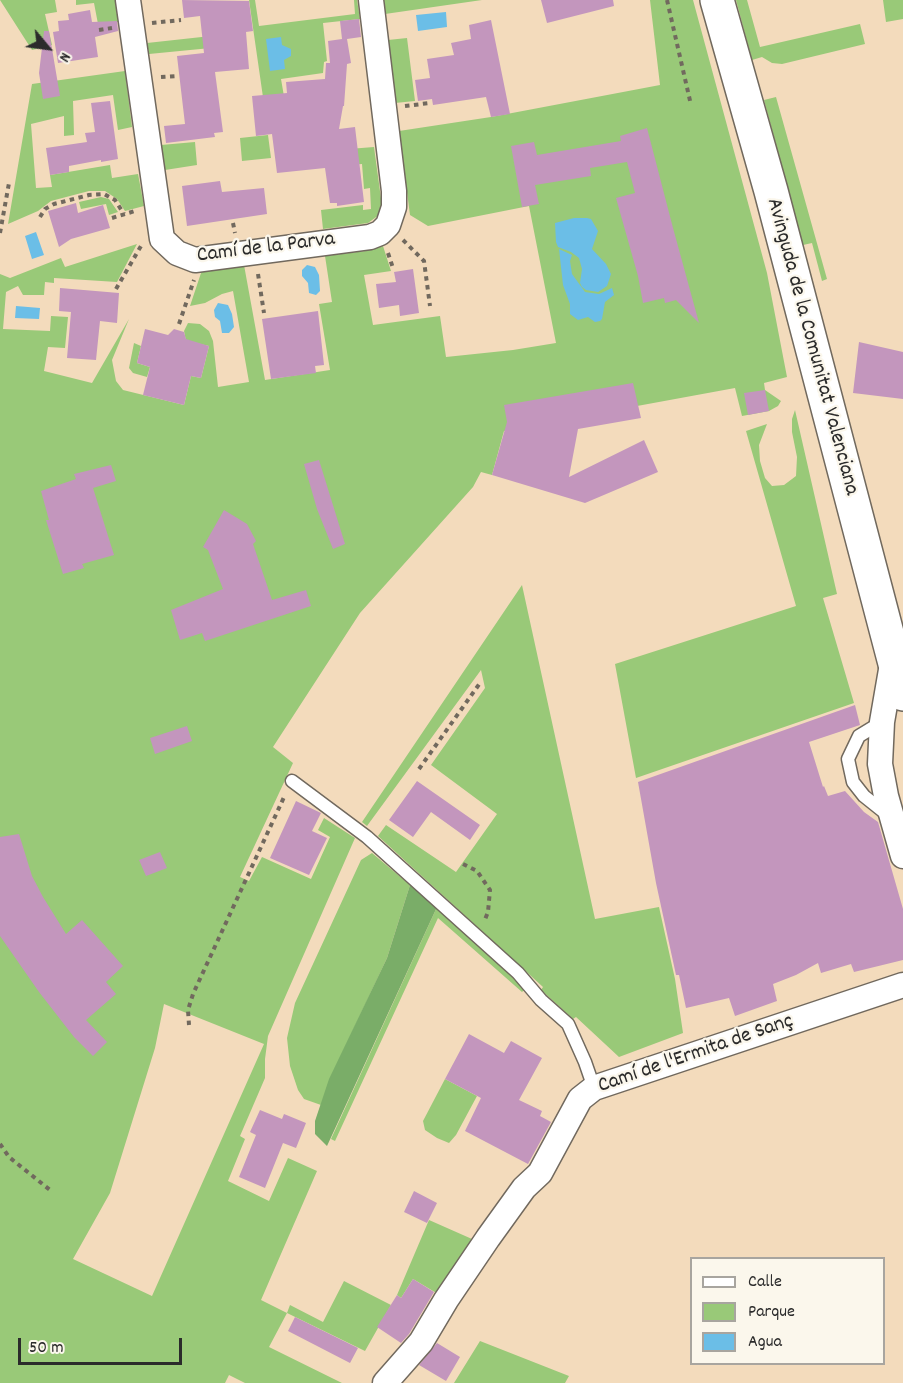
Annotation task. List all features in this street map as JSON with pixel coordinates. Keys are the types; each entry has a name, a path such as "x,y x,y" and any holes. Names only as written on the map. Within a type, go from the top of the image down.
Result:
{"main road":[{"name":"Avinguda de la Comunitat Valenciana","path":"717,0 774,202 903,694"}],"street":[{"path":"128,0 162,239"},
{"path":"371,0 393,191 394,207 388,225"},
{"name":"Camí de la Parva","path":"162,239 177,254 200,260 370,237 380,233 388,225"},
{"path":"893,658 882,722 880,764 903,856"},
{"name":"Camí de l'Ermita de Sanç","path":"386,1383 421,1342 458,1282 524,1188 540,1173 580,1099 594,1088 903,985"}],"lane":[{"path":"882,722 860,736 848,759 853,782 864,796 892,818"},
{"path":"292,781 367,837 518,973 541,1000 568,1024 594,1088"}],"path":[{"path":"667,0 691,105"},
{"path":"0,233 9,183"},
{"path":"40,217 45,209 54,204 89,195 104,194 114,200 124,214"},
{"path":"388,225 424,261 430,306"},
{"path":"116,289 142,245 162,239"},
{"path":"256,252 264,313"},
{"path":"180,324 200,260"},
{"path":"419,769 480,683"},
{"path":"189,1025 188,1010 193,994 292,781"},
{"path":"463,864 477,872 490,890 488,912 478,937"},
{"path":"0,1144 9,1156 50,1190"}],"green space":[{"path":"0,0 55,0 57,12 45,14 52,45 32,50"},
{"path":"76,0 115,0 118,22 98,24 94,3 76,5"},
{"path":"249,0 255,0 259,26 355,14 354,0 357,0 360,19 323,23 327,61 324,62 323,73 281,79 286,108 265,111"},
{"path":"384,0 482,0 385,14"},
{"path":"650,0 693,0 767,273 787,377 764,383 765,390 781,401 778,406 769,411 742,416 735,388 599,413 600,425 576,423 504,431 492,475 481,472 473,487 360,613 273,747 293,763 240,877 249,881 262,857 311,879 330,837 318,830 324,818 355,838 268,1036 265,1078 240,1136 245,1139 228,1181 269,1201 288,1158 317,1171 261,1300 287,1313 269,1347 342,1383 245,1383 229,1375 225,1383 0,1383 0,274 10,278 61,258 65,267 137,244 117,282 54,278 54,283 45,282 44,295 23,295 18,286 6,292 3,329 50,331 51,316 68,317 65,348 48,347 44,371 92,383 129,319 112,360 116,381 123,390 184,405 191,376 201,378 209,346 186,341 184,331 188,323 200,324 209,331 213,341 218,387 249,382 233,291 205,303 190,306 202,270 244,265 265,380 330,370 319,304 332,302 325,256 366,251 383,246 391,271 364,275 373,325 440,316 446,357 556,343 529,206 428,226 410,215 399,131 491,117 660,85","holes":["164,1004 264,1044 152,1296 73,1259 110,1193 155,1048"]},
{"path":"736,0 747,0 760,47 860,24 865,44 782,64 772,63 762,57 752,60"},
{"path":"883,0 903,0 903,19 886,22"},
{"path":"220,35 221,47 149,54 147,43"},
{"path":"407,38 415,101 395,103 388,40"},
{"path":"125,71 132,127 118,130 113,95 73,101 74,135 64,136 64,116 31,124 36,188 52,187 50,175 110,165 112,178 138,174 144,206 125,211 117,199 105,191 89,191 51,201 38,211 8,224 32,84"},
{"path":"776,97 827,279 822,281 812,243 803,245 764,100"},
{"path":"268,135 271,158 242,161 240,138"},
{"path":"195,142 197,165 165,170 161,145"},
{"path":"374,147 382,206 379,215 368,223 323,229 321,210 363,205 363,210 371,209 370,188 364,189 362,164 312,168 311,152"},
{"path":"101,197 109,199 118,212 109,215 106,204 81,209 79,202"},
{"path":"134,343 141,346 137,363 150,367 147,377 133,373 129,368"},
{"path":"795,410 837,594 823,598 854,703 636,778 615,664 796,606 746,431 767,424 759,445 760,461 765,478 772,486 784,485 796,476 797,457 792,432"},
{"path":"522,585 595,919 659,907 675,979 683,1033 619,1057 576,1017 573,1019 541,990 543,987 378,836 386,825 456,872 497,814 431,765 485,688 481,670 367,826 362,822"},
{"path":"372,853 410,885 387,958 330,1079 321,1105 304,1099 298,1090 290,1066 287,1038 295,1003 361,860"},
{"path":"410,885 437,907 327,1146 315,1134 315,1121 329,1079 387,958"},
{"path":"437,907 525,989 522,992 438,918 335,1141 331,1139"},
{"path":"445,1079 477,1096 456,1135 449,1143 425,1130 423,1121"},
{"path":"429,1220 472,1239 438,1294 413,1279 401,1298 397,1295"},
{"path":"344,1281 391,1305 365,1351 287,1313 290,1305 323,1322"},
{"path":"480,1341 569,1376 565,1383 454,1383"}],"water":[{"path":"446,12 447,27 418,31 416,15"},
{"path":"281,37 282,45 291,49 291,56 284,60 285,69 270,71 266,39"},
{"path":"574,218 591,219 598,231 592,249 606,264 611,274 607,286 598,292 582,287 580,283 582,269 579,258 558,247 556,242 555,223"},
{"path":"36,232 44,255 32,259 25,236"},
{"path":"559,249 572,255 570,261 572,274 585,292 599,294 612,288 614,295 605,302 600,321 595,322 588,317 578,320 570,314 570,304 563,285"},
{"path":"307,265 315,267 319,275 320,291 316,295 309,293 308,283 302,276 302,270"},
{"path":"218,303 228,305 232,314 234,327 229,333 222,333 220,321 215,317 214,310"},
{"path":"16,306 40,308 39,319 15,318"}],"building":[{"path":"182,0 249,1 253,31 246,32 249,69 215,72 223,132 214,133 215,137 166,143 164,126 185,124 177,56 204,53 200,16 184,18"},
{"path":"541,0 613,0 614,6 547,23"},
{"path":"90,10 92,22 117,21 118,31 95,37 98,57 58,63 53,32 59,31 58,21 69,20 68,14"},
{"path":"359,19 361,37 347,39 351,63 347,64 344,106 339,129 355,127 364,202 337,206 337,203 330,203 325,168 277,173 272,134 256,136 252,96 287,93 286,82 325,79 326,63 330,63 328,41 342,39 340,21"},
{"path":"491,20 510,114 491,117 486,97 433,105 432,99 418,101 415,80 430,78 427,59 454,55 451,43 471,39 469,25"},
{"path":"44,31 49,31 60,96 43,99 39,73"},
{"path":"110,101 118,159 69,166 69,172 50,175 46,148 87,142 85,133 95,132 91,103"},
{"path":"647,128 699,323 676,300 665,303 664,298 643,303 638,276 616,198 635,193 627,162 590,168 591,176 535,185 539,204 522,207 511,146 534,142 537,155 621,141 620,136"},
{"path":"220,181 222,192 264,188 267,214 187,226 182,186"},
{"path":"76,203 78,213 103,205 110,228 71,239 59,247 48,211"},
{"path":"413,269 419,313 400,316 399,305 379,308 376,284 396,282 394,272"},
{"path":"60,288 119,293 117,323 100,321 96,360 67,358 71,312 59,311"},
{"path":"318,311 324,365 315,366 316,373 271,379 262,319"},
{"path":"145,329 168,335 174,329 184,332 186,339 209,346 201,378 191,376 184,405 143,395 150,367 137,363"},
{"path":"859,342 903,352 903,399 853,393"},
{"path":"633,383 641,418 578,429 569,477 644,440 658,472 585,503 492,475 507,422 504,405"},
{"path":"765,390 769,411 748,415 744,393"},
{"path":"319,460 345,544 333,549 317,509 304,464"},
{"path":"111,465 116,481 93,488 114,555 82,564 84,568 63,574 46,520 49,520 41,491 76,479 74,474"},
{"path":"224,510 247,524 256,541 253,544 272,600 306,590 311,606 205,641 202,633 180,640 171,610 223,589 208,550 203,547"},
{"path":"855,705 860,725 809,742 828,796 845,791 864,812 878,822 903,909 903,960 854,972 851,964 821,973 818,963 773,984 777,1001 735,1016 729,998 686,1008 679,975 676,975 656,883 638,782"},
{"path":"187,726 192,741 155,754 150,738"},
{"path":"417,781 480,825 470,840 431,812 413,837 389,820"},
{"path":"296,801 321,813 312,831 327,838 309,875 270,858"},
{"path":"19,834 32,876 66,934 82,920 123,966 106,982 116,994 86,1020 107,1042 93,1056 74,1037 39,992 0,936 0,837"},
{"path":"160,852 167,868 146,876 139,860"},
{"path":"469,1034 504,1053 511,1041 542,1058 519,1100 542,1111 540,1116 551,1122 528,1164 465,1131 481,1098 445,1079"},
{"path":"260,1110 282,1119 284,1114 306,1123 296,1148 283,1143 265,1188 239,1177 256,1135 250,1132"},
{"path":"414,1191 437,1203 427,1223 404,1212"},
{"path":"413,1279 434,1292 409,1334 401,1343 377,1327 397,1295 401,1298"},
{"path":"295,1317 358,1348 350,1363 288,1331"},
{"path":"437,1343 460,1357 446,1381 419,1365"}]}
